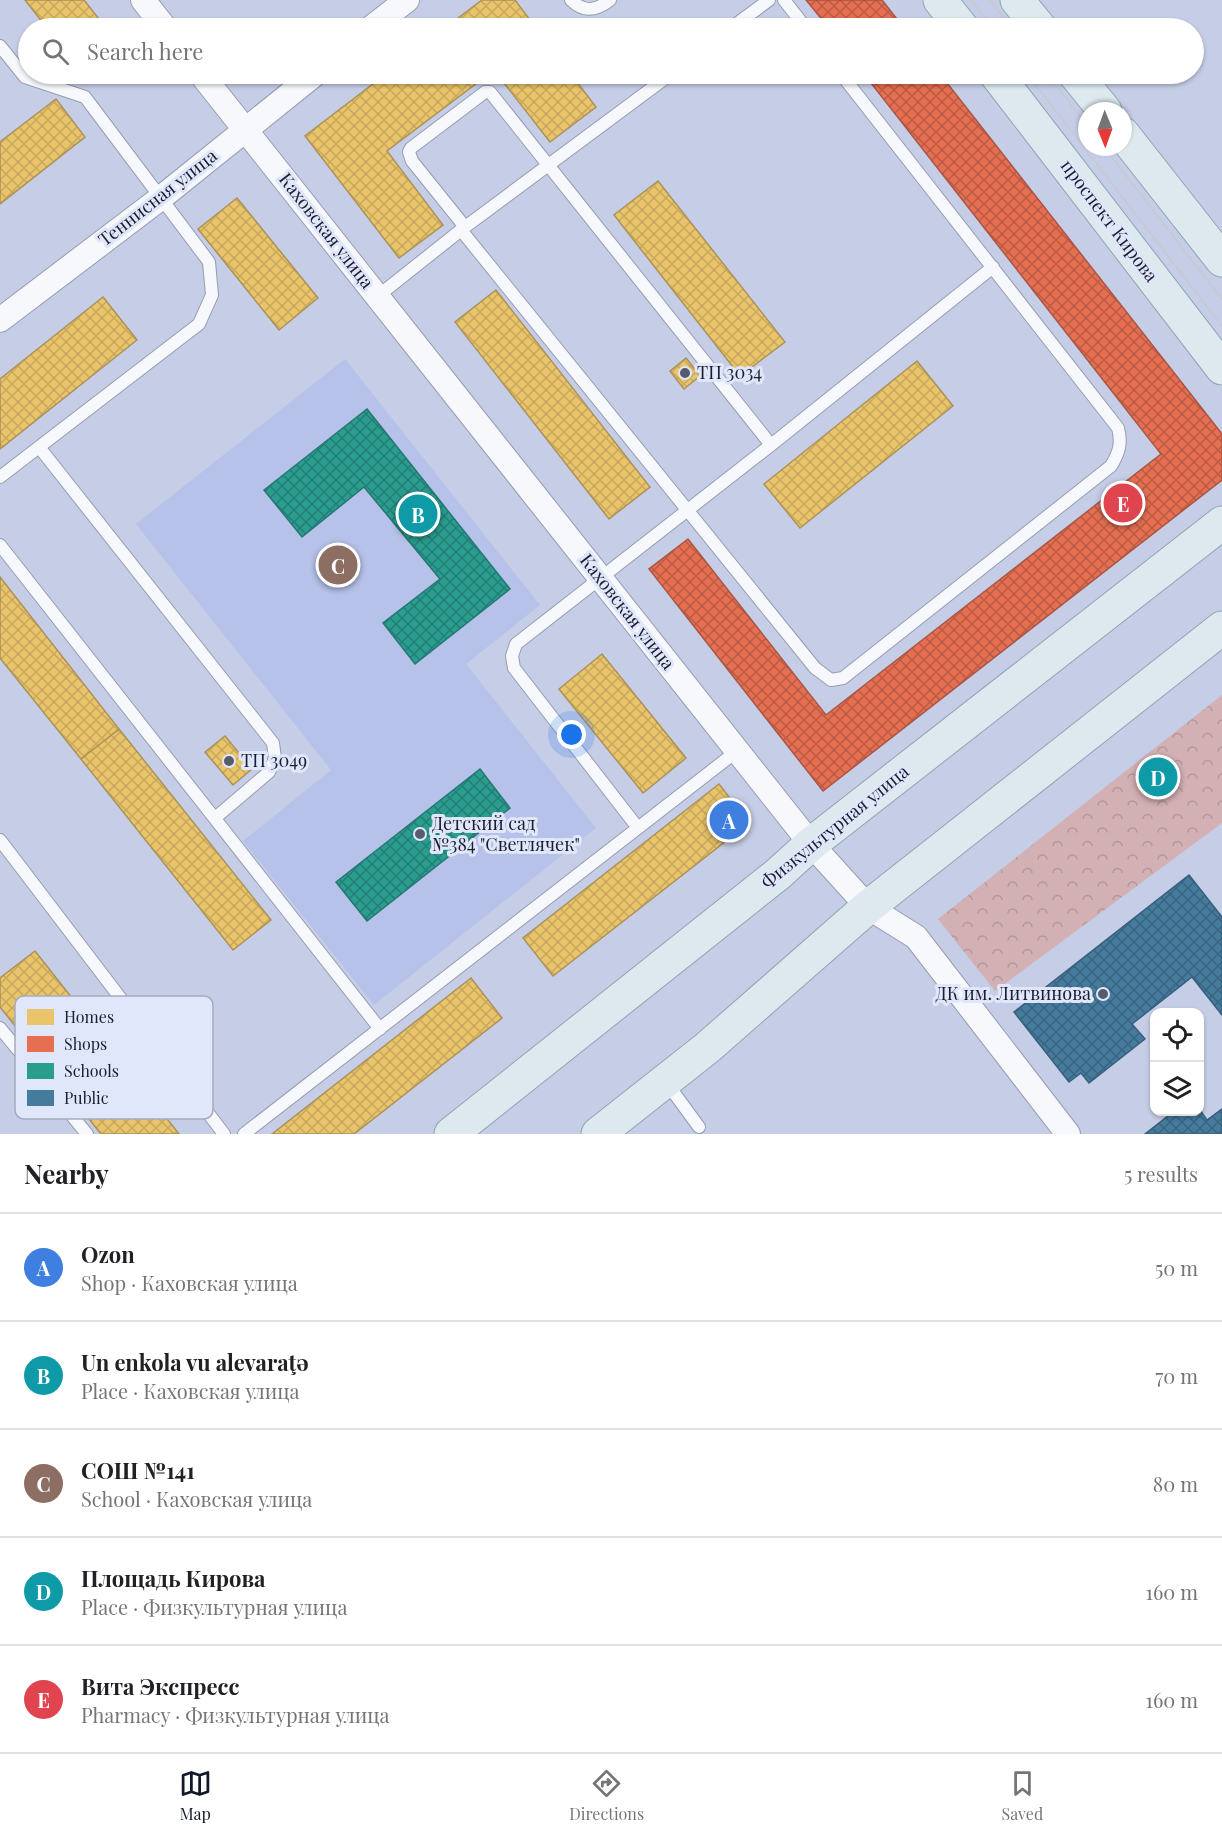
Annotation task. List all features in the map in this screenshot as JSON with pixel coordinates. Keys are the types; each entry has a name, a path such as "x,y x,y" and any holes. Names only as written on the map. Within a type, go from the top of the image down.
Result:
{"main road":[{"path":"940,0 954,18"},
{"path":"1017,0 1032,18"},
{"name":"проспект Кирова","path":"1004,84 1222,368"},
{"path":"1083,84 1098,102"},
{"path":"1132,145 1222,260"},
{"name":"Физкультурная улица","path":"451,1134 778,874 811,844 1222,524"},
{"path":"598,1134 666,1081 868,907 1222,628"}],"street":[{"path":"143,0 157,18"},
{"path":"384,18 406,0"},
{"name":"Каховская улица","path":"209,84 811,844 868,907 916,937 1068,1134"},
{"name":"Теннисная улица","path":"0,320 162,196 302,84"}],"lane":[{"path":"571,0 579,8 590,10 610,0"},
{"path":"745,18 770,0"},
{"path":"784,0 798,18"},
{"path":"0,46 18,68"},
{"path":"0,477 199,324 212,295 209,262 162,196 85,96 47,84"},
{"path":"378,296 463,228 657,84"},
{"path":"771,445 490,92 485,92 411,148 409,157 463,228 815,668 831,680 843,678 1093,481 1111,466 1119,452 1121,439 1118,428 849,84"},
{"path":"638,828 514,668 512,656 516,644 771,445 993,267"},
{"path":"39,447 273,743 275,758 269,772 215,818"},
{"path":"0,545 380,1029"},
{"path":"244,1134 737,751"},
{"path":"0,840 119,996"},
{"path":"0,1028 15,1046"},
{"path":"666,1081 699,1127"},
{"path":"75,1119 87,1134"},
{"path":"213,1119 224,1134"}],"shaded area":[{"path":"345,359 540,605 466,664 596,828 374,1005 243,841 331,770 136,524"}],"green space":[{"path":"1222,695 1222,823 995,991 938,919"}],"building: Homes":[{"path":"25,0 84,0 98,18 39,18"},
{"path":"482,0 515,0 528,18 458,18"},
{"path":"373,84 476,84 387,151 443,225 399,258 305,136"},
{"path":"505,84 579,84 596,107 550,142"},
{"path":"56,99 85,137 0,204 0,142"},
{"path":"658,181 785,342 740,376 614,215"},
{"path":"237,198 318,298 279,330 198,229"},
{"path":"496,290 650,487 609,519 455,322"},
{"path":"103,297 137,340 0,449 0,379"},
{"name":"ТП 3034","path":"686,358 700,376 684,389 670,371"},
{"path":"917,361 953,406 800,528 764,484"},
{"path":"0,577 119,729 81,759 0,658"},
{"path":"602,654 686,758 643,793 559,689"},
{"path":"119,729 271,920 233,950 81,759"},
{"name":"ТП 3049","path":"225,736 252,769 233,785 205,752"},
{"path":"719,784 749,823 553,976 523,938"},
{"path":"35,951 70,996 15,996 15,1026 0,1007 0,978"},
{"path":"471,978 502,1018 354,1134 272,1134"},
{"path":"89,1119 167,1119 179,1134 101,1134"}],"building: Shops":[{"path":"806,0 882,0 896,18 821,18"},
{"path":"872,84 948,84 1222,434 1222,480 823,791 649,569 688,539 826,715 1161,454"}],"building: Schools":[{"path":"367,409 510,589 415,664 383,623 440,579 364,487 302,537 264,490"},
{"path":"480,769 510,808 367,921 336,882"}],"building: Public":[{"name":"ДК им. Литвинова","path":"1189,875 1222,917 1222,1015 1192,977 1132,1024 1145,1039 1089,1083 1081,1073 1069,1082 1014,1012"},
{"path":"1222,1109 1222,1134 1145,1134 1168,1116 1204,1116 1207,1120"}],"tram line":[{"path":"971,0 985,18"},
{"path":"990,0 1004,18"},
{"path":"1035,84 1222,326"},
{"path":"1055,84 1078,114"},
{"path":"1111,156 1222,299"}],"place":[{"name":"ТП 3034","path":"685,373"},
{"name":"Вита Экспресс","path":"1123,503"},
{"name":"Un enkola vu alevaraţə","path":"418,514"},
{"name":"СОШ №141","path":"338,565"},
{"name":"ТП 3049","path":"229,761"},
{"name":"Площадь Кирова","path":"1158,777"},
{"name":"Ozon","path":"729,820"},
{"name":"Детский сад №384 \"Светлячек\"","path":"420,834"},
{"name":"ДК им. Литвинова","path":"1103,994"}]}
